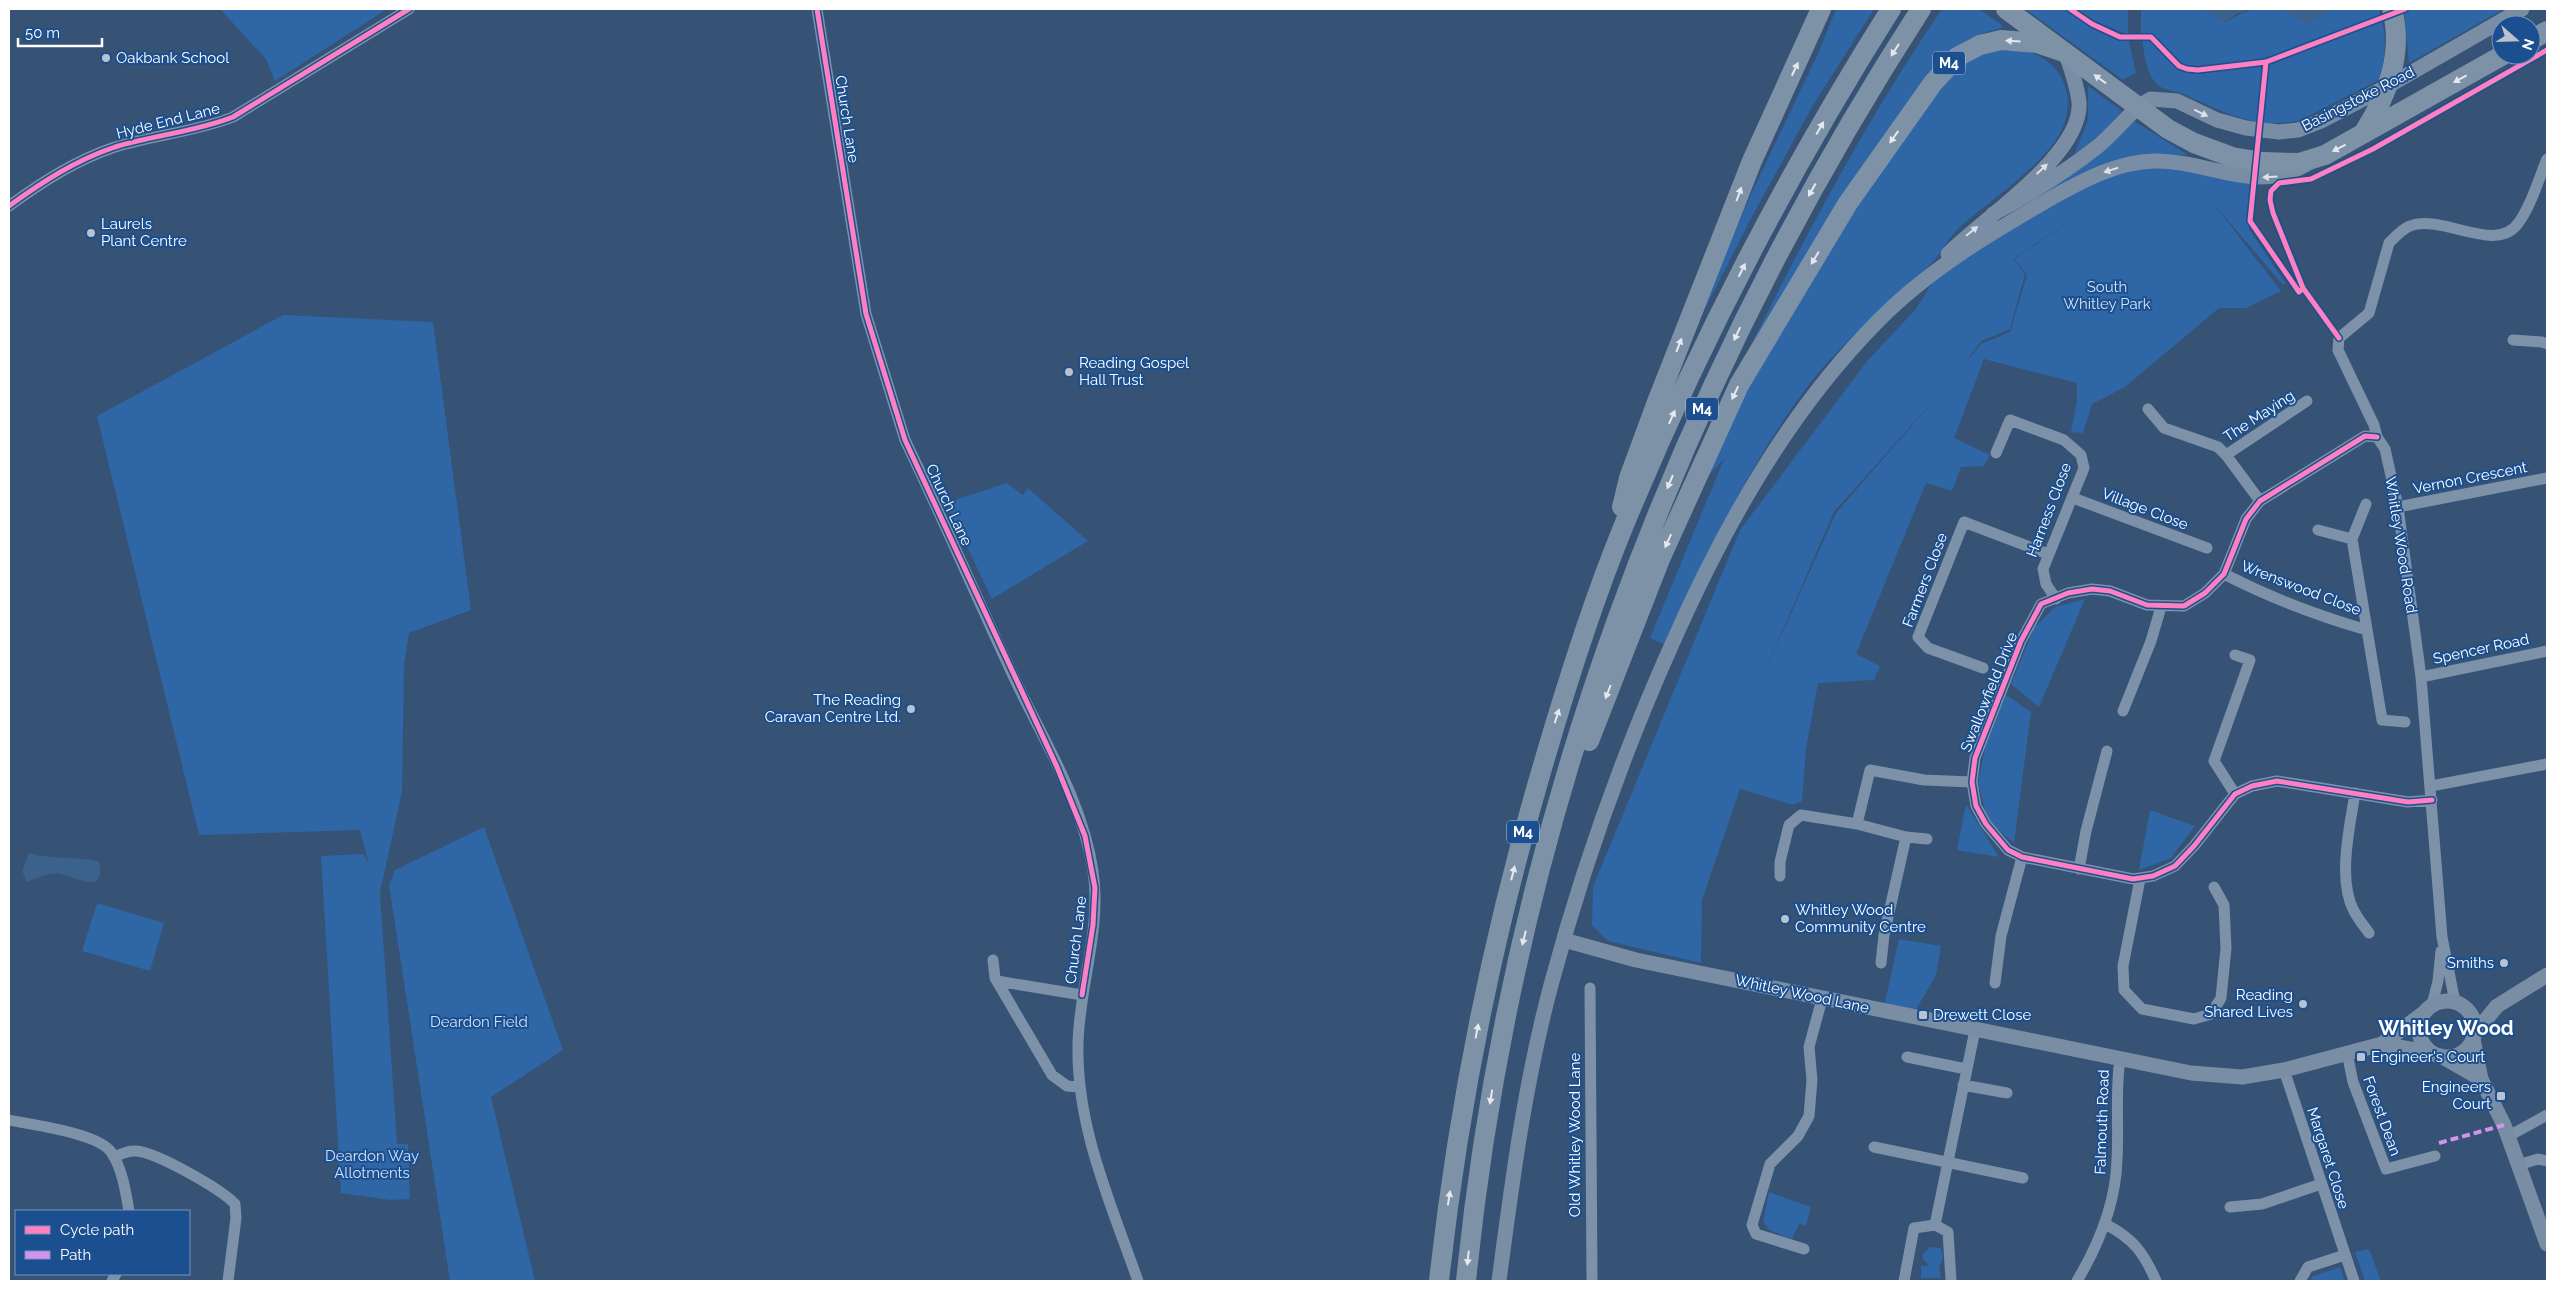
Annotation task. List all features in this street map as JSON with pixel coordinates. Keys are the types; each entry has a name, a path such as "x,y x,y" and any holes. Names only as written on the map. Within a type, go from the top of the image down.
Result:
{"highway":[{"name":"M4","path":"1600,591 1629,478 1685,330 1723,238 1752,160 1821,9"},
{"name":"M4","path":"1439,1281 1446,1212 1467,1079 1488,973 1519,846 1551,737 1600,591 1628,517 1707,341 1743,268 1792,177 1891,9"},
{"name":"M4","path":"1466,1281 1471,1227 1496,1066 1514,977 1548,840 1579,731 1619,610 1692,429 1750,307 1813,188 1884,66 1921,9"},
{"name":"Basingstoke Road","path":"2006,9 2063,52 2147,103 2168,130 2232,157 2273,163 2299,163 2315,159 2362,136 2491,62"},
{"path":"2362,136 2388,86 2396,47 2392,9"},
{"name":"M4","path":"1548,840 1660,559 1728,410 1768,336 1848,203 1933,83 1957,57 1980,45 2002,40 2036,43 2063,52"}],"main road":[{"name":"Basingstoke Road","path":"2147,103 2177,101 2217,120 2236,126 2289,132 2307,127 2388,86 2522,9"},
{"path":"1499,1281 1529,1086 1550,987 1603,820 1641,718 1687,610 1720,543 1761,472 1809,400 1878,320 1929,276 1967,235 1994,214 2059,153 2072,133 2079,102 2074,77 2063,52"},
{"path":"1994,214 2037,190 2077,162 2099,146 2147,103"},
{"path":"1929,276 2009,222 2088,179 2117,168 2148,162 2171,162 2190,164 2239,177 2278,177 2296,172 2315,159"},
{"name":"Whitley Wood Lane","path":"1564,940 1636,960 2191,1073 2242,1077 2284,1070 2382,1044 2428,1008"},
{"path":"2436,1054 2456,1056 2466,1049 2497,1006 2547,975"},
{"path":"2481,1079 2436,1054 2421,1042 2419,1028 2428,1008 2446,1001 2455,1002 2469,1009 2475,1019 2474,1036 2481,1079 2504,1124 2507,1137 2547,1244"},
{"path":"2469,1009 2497,1006"},
{"name":"Whitley Wood Lane","path":"2382,1044 2436,1054"}],"street":[{"name":"Hyde End Lane","path":"9,206 64,169 99,153 162,135 212,125 233,117 409,9"},
{"name":"Church Lane","path":"817,9 866,314 890,396 905,440 1057,767 1085,836 1095,888 1093,925 1082,995 1078,1045 1078,1087 1089,1137 1138,1281"},
{"name":"Whitley Wood Road","path":"2455,1002 2442,937 2421,677 2398,507 2385,449 2377,437 2374,425 2338,350 2338,338 2369,314 2389,243 2409,226 2431,223 2490,236 2506,234 2519,223 2547,159"},
{"path":"2513,340 2547,344"},
{"name":"The Maying","path":"2226,455 2308,401"},
{"name":"The Maying","path":"2148,409 2164,428 2218,447 2260,501"},
{"name":"Harness Close","path":"1996,453 2010,420 2064,440 2081,454 2084,468 2043,569 2046,584 2056,599"},
{"name":"Swallowfield Drive","path":"2377,437 2366,436 2260,501 2246,519 2224,574 2205,593 2184,606 2161,607 2147,605 2110,591 2092,589 2068,593 2040,604 2021,641 1975,758 1972,782 1976,806 1986,824 2008,850 2022,856 2079,870 2133,879 2154,876 2175,866 2194,846 2235,794 2252,786 2277,781 2408,802 2432,800"},
{"name":"Vernon Crescent","path":"2398,507 2547,478"},
{"name":"Village Close","path":"2073,498 2207,548"},
{"path":"2318,530 2352,539 2366,504"},
{"name":"Farmers Close","path":"1983,668 1928,648 1918,637 1964,522 2048,554"},
{"name":"Wrenswood Close","path":"2352,539 2358,561 2382,720 2405,722"},
{"name":"Wrenswood Close","path":"2224,574 2247,586 2332,620 2367,630"},
{"path":"2123,711 2151,641 2161,607"},
{"name":"Spencer Road","path":"2421,677 2547,651"},
{"path":"2235,655 2250,660 2214,761 2235,794"},
{"path":"2079,870 2086,831 2107,751"},
{"path":"2431,786 2547,764"},
{"path":"1857,824 1870,770 1924,780 1972,782"},
{"path":"2355,793 2347,844 2347,888 2353,910 2369,933"},
{"path":"1780,876 1780,862 1789,825 1800,815 1857,824 1927,839"},
{"path":"1881,963 1884,934 1906,836"},
{"path":"1995,983 2001,936 2022,856"},
{"path":"2140,879 2123,966 2124,990 2142,1009 2194,1019 2210,1014 2221,998 2226,930 2224,905 2214,887"},
{"name":"Whitley Wood Road","path":"2428,1008 2438,981 2442,937"},
{"path":"993,960 997,981 1052,1075 1067,1086 1078,1087"},
{"path":"997,981 1082,995"},
{"name":"Old Whitley Wood Lane","path":"1590,988 1592,1281"},
{"path":"1804,1249 1756,1234 1752,1225 1770,1164 1798,1136 1810,1116 1812,1080 1810,1047 1822,999"},
{"path":"1935,1226 1975,1030"},
{"name":"Forest Dean","path":"2347,1053 2353,1082 2386,1170 2435,1156"},
{"path":"1908,1057 1966,1069"},
{"name":"Falmouth Road","path":"2077,1281 2094,1254 2105,1224 2115,1186 2118,1160 2120,1060"},
{"name":"Margaret Close","path":"2284,1070 2354,1281"},
{"path":"1963,1084 2007,1093"},
{"path":"2507,1137 2547,1115"},
{"path":"9,1120 94,1140 105,1145 114,1158 129,1210"},
{"path":"1874,1147 2022,1178"},
{"path":"114,1158 135,1151 152,1156 219,1190 235,1204 236,1218 228,1281"},
{"path":"2518,1165 2538,1158 2547,1161"},
{"path":"2230,1207 2262,1204 2321,1184"},
{"path":"2105,1224 2130,1239 2148,1262 2156,1281"},
{"path":"1904,1281 1914,1228 1935,1226 1948,1232 1951,1280"},
{"path":"2300,1281 2308,1267 2345,1255"}],"green space":[{"path":"2269,7 2287,11 2307,24 2329,9 2379,9 2385,45 2381,73 2377,81 2301,120 2269,123 2240,118 2180,93 2163,88 2154,81 2148,70 2142,39 2153,41 2180,69 2203,74 2202,68 2184,65 2154,35 2141,33 2141,9 2205,9 2225,23 2253,9"},
{"path":"220,9 383,9 384,11 275,81 266,59"},
{"path":"1836,9 1874,9 1812,107 1754,213 1694,330 1699,314 1751,194 1817,56"},
{"path":"1942,9 1979,9 2002,25 2002,28 1984,33 1961,44 1740,367 1786,275 1860,140 1913,52"},
{"path":"2025,9 2067,9 2098,30 2129,41 2136,73 2123,80"},
{"path":"2077,9 2128,9 2128,35 2095,21"},
{"path":"2404,9 2504,9 2491,15 2409,63"},
{"path":"1998,48 2029,52 2040,57 2057,71 2063,80 2068,101 2064,124 2058,137 2019,179 1961,226 1929,266 1858,331 1818,373 1773,437 1733,504 1663,644 1650,638 1724,459 1703,481 1751,382 1815,271 1900,139 1958,65"},
{"path":"2088,86 2122,111 2105,130 2076,154 2075,152 2088,120"},
{"path":"2134,121 2188,155 2156,154 2043,195"},
{"name":"South Whitley Park","path":"2154,164 2252,184 2249,229 2286,284 2283,285 2213,203 2281,291 2246,308 2219,308 2125,387 2092,404 2083,433 2071,432 2077,400 2077,383 1984,359 1954,438 1990,455 1984,466 1961,467 1952,491 1926,483 1856,654 1880,666 1874,680 1818,683 1806,749 1802,801 1793,805 1740,789 1702,900 1701,963 1608,941 1592,925 1593,887 1740,530 1868,360 1916,309 1932,283 1996,235 2114,171","holes":["2094,204 2014,259 2027,275 2010,332 1981,344 1965,363 1981,341 2010,329 2025,274 2013,259","1942,391 1836,513 1760,682 1834,512"]},
{"name":"Deardon Way Allotments","path":"283,315 433,322 471,610 409,633 404,665 402,792 380,892 397,1144 408,1144 410,1199 390,1200 341,1193 321,856 364,854 369,865 360,830 199,835 97,416"},
{"path":"1007,483 1023,495 1028,488 1088,541 992,599 946,503"},
{"path":"2085,599 2039,707 2011,684 2034,628 2055,607"},
{"path":"2006,695 2031,712 2014,843 1988,821 1978,783 1985,748"},
{"path":"1966,804 1999,857 1957,850"},
{"path":"2150,810 2195,826 2171,858 2139,870"},
{"name":"Deardon Field","path":"484,827 563,1050 491,1097 535,1281 450,1281 389,885 395,870"},
{"path":"97,903 164,923 150,971 82,951"},
{"path":"1899,939 1941,946 1936,975 1914,1013 1884,1006"},
{"path":"1769,1192 1811,1207 1806,1226 1800,1223 1792,1239 1769,1230 1763,1221"},
{"path":"1930,1247 1940,1248 1942,1253 1943,1260 1939,1266 1941,1278 1921,1278 1921,1266 1929,1266 1923,1259 1923,1254"},
{"path":"2369,1249 2381,1281 2365,1281 2355,1252"},
{"path":"2340,1267 2345,1281 2312,1281 2311,1277"}],"shaded area":[{"path":"2205,9 2251,9 2236,14 2225,23"},
{"path":"2278,9 2329,10 2307,24 2284,10"},
{"path":"29,853 99,861 100,872 98,879 94,882 89,882 60,874 51,874 27,882 22,871"}],"marked path":[{"path":"2439,1143 2504,1125"}],"cycle path":[{"path":"9,206 60,172 101,152 233,117 409,9"},
{"path":"817,9 866,314 905,440 1057,767 1085,836 1095,888 1093,925 1082,995"},
{"path":"2070,9 2092,24 2120,37 2151,37 2179,66 2198,70 2266,62 2405,9"},
{"path":"2339,338 2303,288 2273,213 2270,200 2271,191 2279,183 2311,179 2373,149 2547,50"},
{"path":"2266,62 2250,221 2299,292 2303,288"},
{"path":"2377,437 2365,436 2260,501 2246,519 2224,574 2205,593 2184,606 2147,605 2110,591 2092,589 2068,593 2041,604 2021,641 1975,758 1972,782 1976,806 1986,824 2008,850 2022,857 2133,879 2153,876 2175,866 2194,846 2235,794 2252,786 2277,781 2408,802 2432,800"}],"place":[{"name":"Oakbank School","path":"106,58"},
{"name":"Laurels Plant Centre","path":"91,233"},
{"name":"Reading Gospel Hall Trust","path":"1069,372"},
{"name":"The Reading Caravan Centre Ltd.","path":"911,709"},
{"name":"Whitley Wood Community Centre","path":"1785,919"},
{"name":"Smiths","path":"2504,963"},
{"name":"Reading Shared Lives","path":"2303,1004"},
{"name":"Drewett Close","path":"1923,1015"},
{"name":"Engineer's Court","path":"2361,1057"},
{"name":"Engineers Court","path":"2501,1096"}],"district":[{"name":"Whitley Wood","path":"2446,1028"}]}
